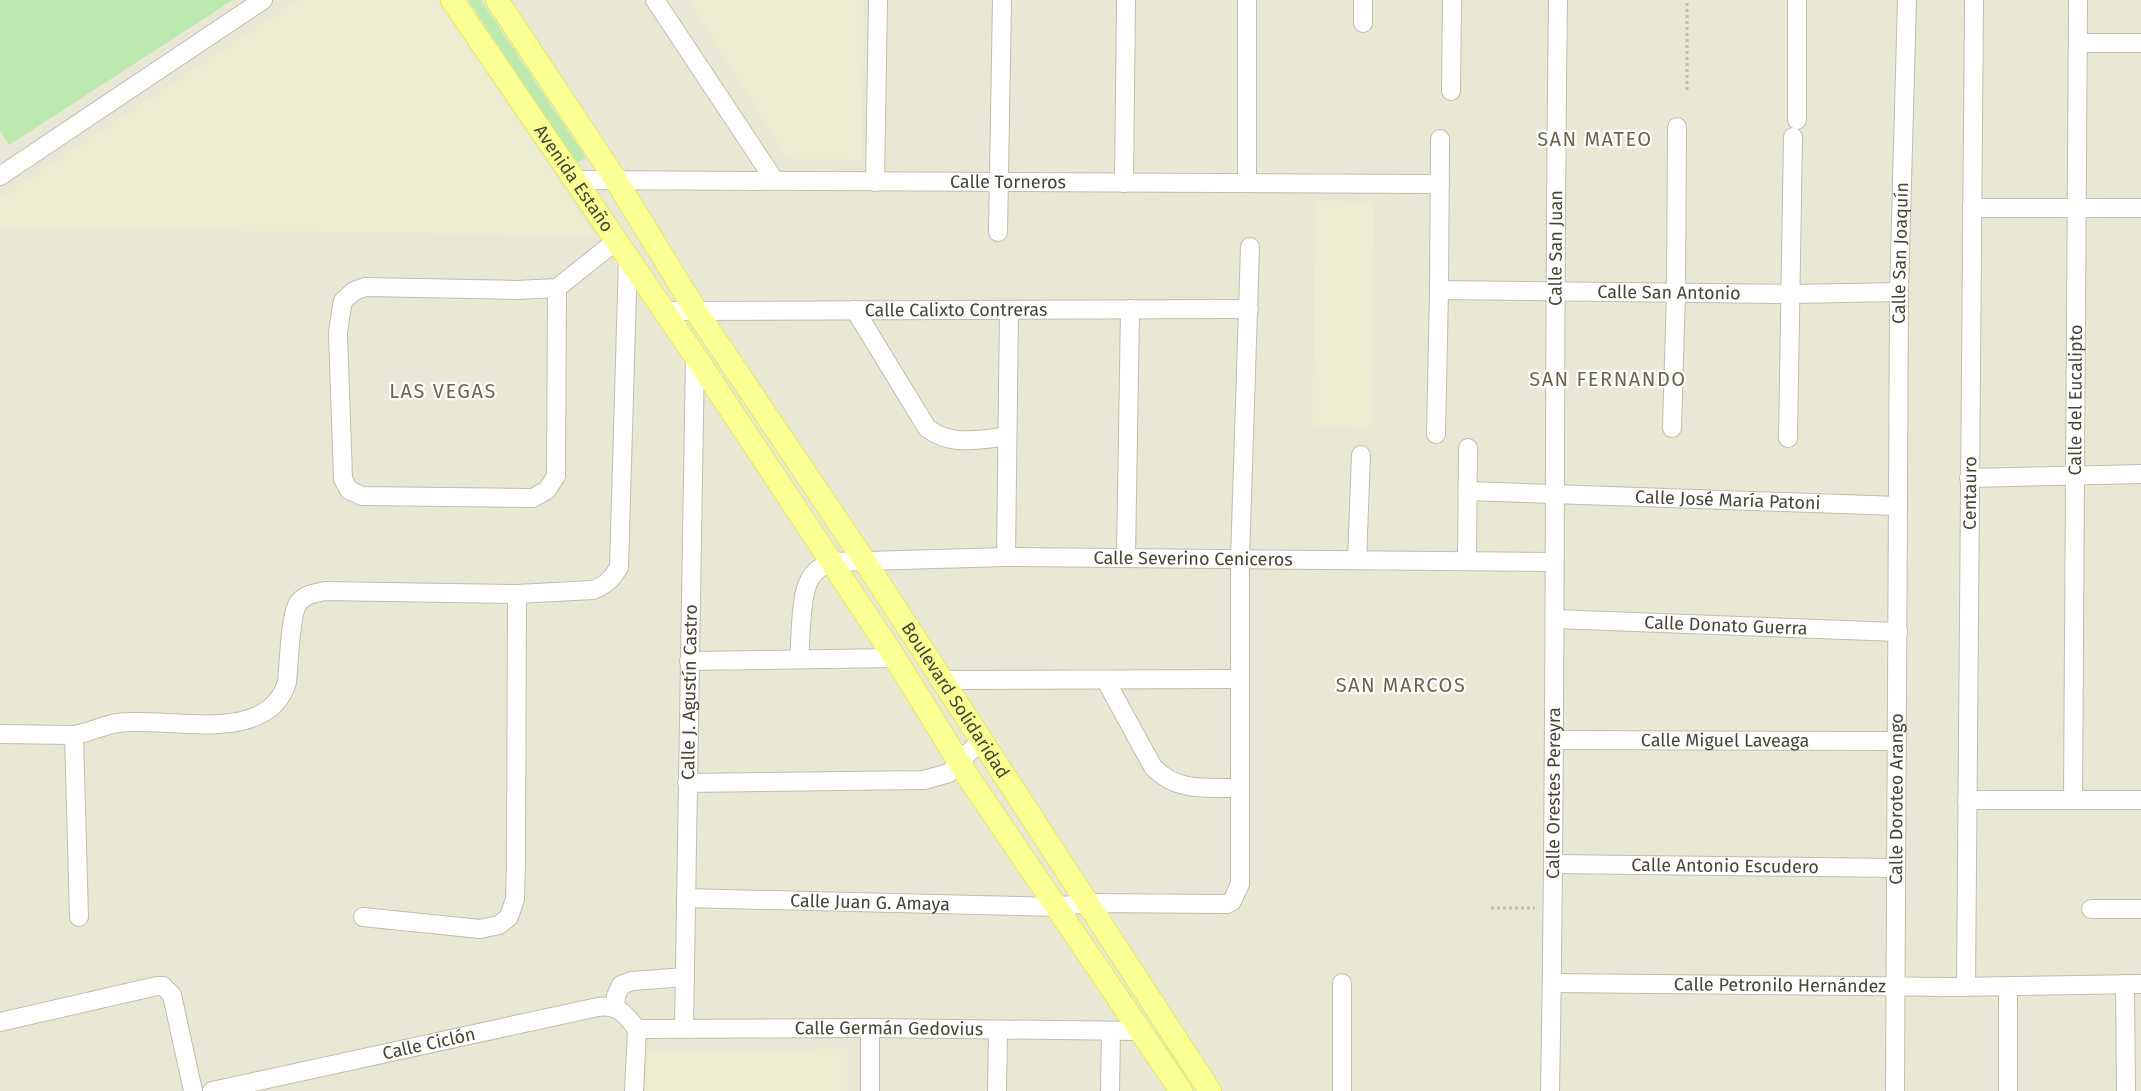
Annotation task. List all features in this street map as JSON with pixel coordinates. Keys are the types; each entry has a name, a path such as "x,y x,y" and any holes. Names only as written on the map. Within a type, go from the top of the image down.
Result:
{"main road":[{"name":"Avenida Estaño","path":"452,0 695,356"},
{"name":"Avenida Estaño","path":"497,0 616,180 696,311"},
{"name":"Boulevard Solidaridad","path":"696,311 982,739 1210,1091"},
{"name":"Boulevard Solidaridad","path":"695,356 895,658 960,763 1055,907 1181,1091"}],"street":[{"path":"0,176 263,0"},
{"path":"655,0 775,181"},
{"path":"875,182 878,0"},
{"path":"998,232 1002,0"},
{"path":"1124,183 1126,0"},
{"path":"1247,0 1247,183"},
{"path":"1363,0 1363,22"},
{"path":"1451,91 1452,0"},
{"name":"Calle San Juan","path":"1556,495 1554,291 1557,0"},
{"path":"1788,438 1797,0"},
{"name":"Calle San Joaquín","path":"1898,506 1899,292 1907,0"},
{"name":"Centauro","path":"1966,987 1974,0"},
{"name":"Calle del Eucalipto","path":"2073,800 2078,0"},
{"path":"2078,43 2141,43"},
{"path":"1672,428 1677,127"},
{"path":"1436,434 1440,140"},
{"name":"Calle Torneros","path":"574,180 1440,184"},
{"path":"1972,208 2141,208"},
{"path":"1106,681 1153,767 1164,779 1179,785 1240,788 1240,560 1250,247"},
{"path":"557,288 556,476 547,490 533,498 362,496 349,490 343,479 338,333 343,301 354,291 365,287 517,290 557,288 622,250"},
{"path":"0,734 74,735 119,723 230,724 248,719 276,702 284,692 294,614 298,602 308,595 325,591 516,594 593,590 613,579 619,567 622,250"},
{"name":"Calle San Antonio","path":"1439,290 1791,294 1899,292"},
{"path":"1126,558 1130,309"},
{"name":"Calle Calixto Contreras","path":"664,311 1249,309"},
{"path":"855,310 927,428 938,436 952,441 1006,437"},
{"path":"1006,557 1009,310"},
{"name":"Calle J. Agustín Castro","path":"684,1028 695,356"},
{"path":"1467,560 1468,448"},
{"path":"1357,560 1361,455"},
{"path":"1969,478 2141,474"},
{"name":"Calle José María Patoni","path":"1468,491 1898,506"},
{"name":"Calle Orestes Pereyra","path":"1550,1091 1556,495"},
{"name":"Calle Doroteo Arango","path":"1895,1091 1898,506"},
{"name":"Calle Severino Ceniceros","path":"832,562 1006,557 1554,562"},
{"path":"799,659 808,580 818,568 832,562"},
{"path":"363,917 480,929 499,925 509,917 514,899 516,863 516,594"},
{"name":"Calle Donato Guerra","path":"1555,619 1898,632"},
{"path":"689,661 895,658"},
{"path":"943,680 1240,679"},
{"path":"74,735 79,917"},
{"path":"687,783 924,780 949,773 982,739"},
{"name":"Calle Miguel Laveaga","path":"1554,740 1897,741"},
{"name":"Calle Juan G. Amaya","path":"686,898 1055,907 1088,903 1227,904 1232,901 1240,884 1240,788"},
{"path":"1967,800 2141,800"},
{"name":"Calle Antonio Escudero","path":"1554,864 1896,868"},
{"path":"2091,909 2141,909"},
{"path":"634,1091 637,1029 624,1013 615,1008 616,996 621,985 632,981 685,977"},
{"path":"1342,983 1342,1091"},
{"name":"Calle Petronilo Hernández","path":"1552,983 1966,987 2133,984"},
{"path":"2126,1091 2133,984"},
{"path":"0,1022 157,986 163,987 172,995 193,1091"},
{"path":"2008,987 2008,1091"},
{"name":"Calle Ciclón","path":"212,1091 598,1006 607,1005 615,1008"},
{"path":"870,1028 870,1091"},
{"name":"Calle Germán Gedovius","path":"637,1029 870,1028 1141,1031"},
{"path":"997,1091 998,1030"},
{"path":"1110,1091 1111,1032"}],"path":[{"path":"1687,0 1687,90"},
{"path":"1491,908 1552,908"}],"shaded area":[{"path":"0,0 2141,0 2141,1091 0,1091"},
{"path":"298,0 438,0 595,236 0,227 0,199"},
{"path":"688,0 863,0 862,160 788,159"},
{"path":"1315,201 1374,202 1372,427 1313,426"},
{"path":"847,1049 847,1091 647,1091 647,1052"}],"green space":[{"path":"0,0 233,0 9,145 0,131"},
{"path":"468,0 481,0 586,158 576,163"}],"district":[{"name":"SAN MATEO","path":"1595,139"},
{"name":"SAN FERNANDO","path":"1608,379"},
{"name":"LAS VEGAS","path":"443,391"},
{"name":"SAN MARCOS","path":"1401,685"}]}
